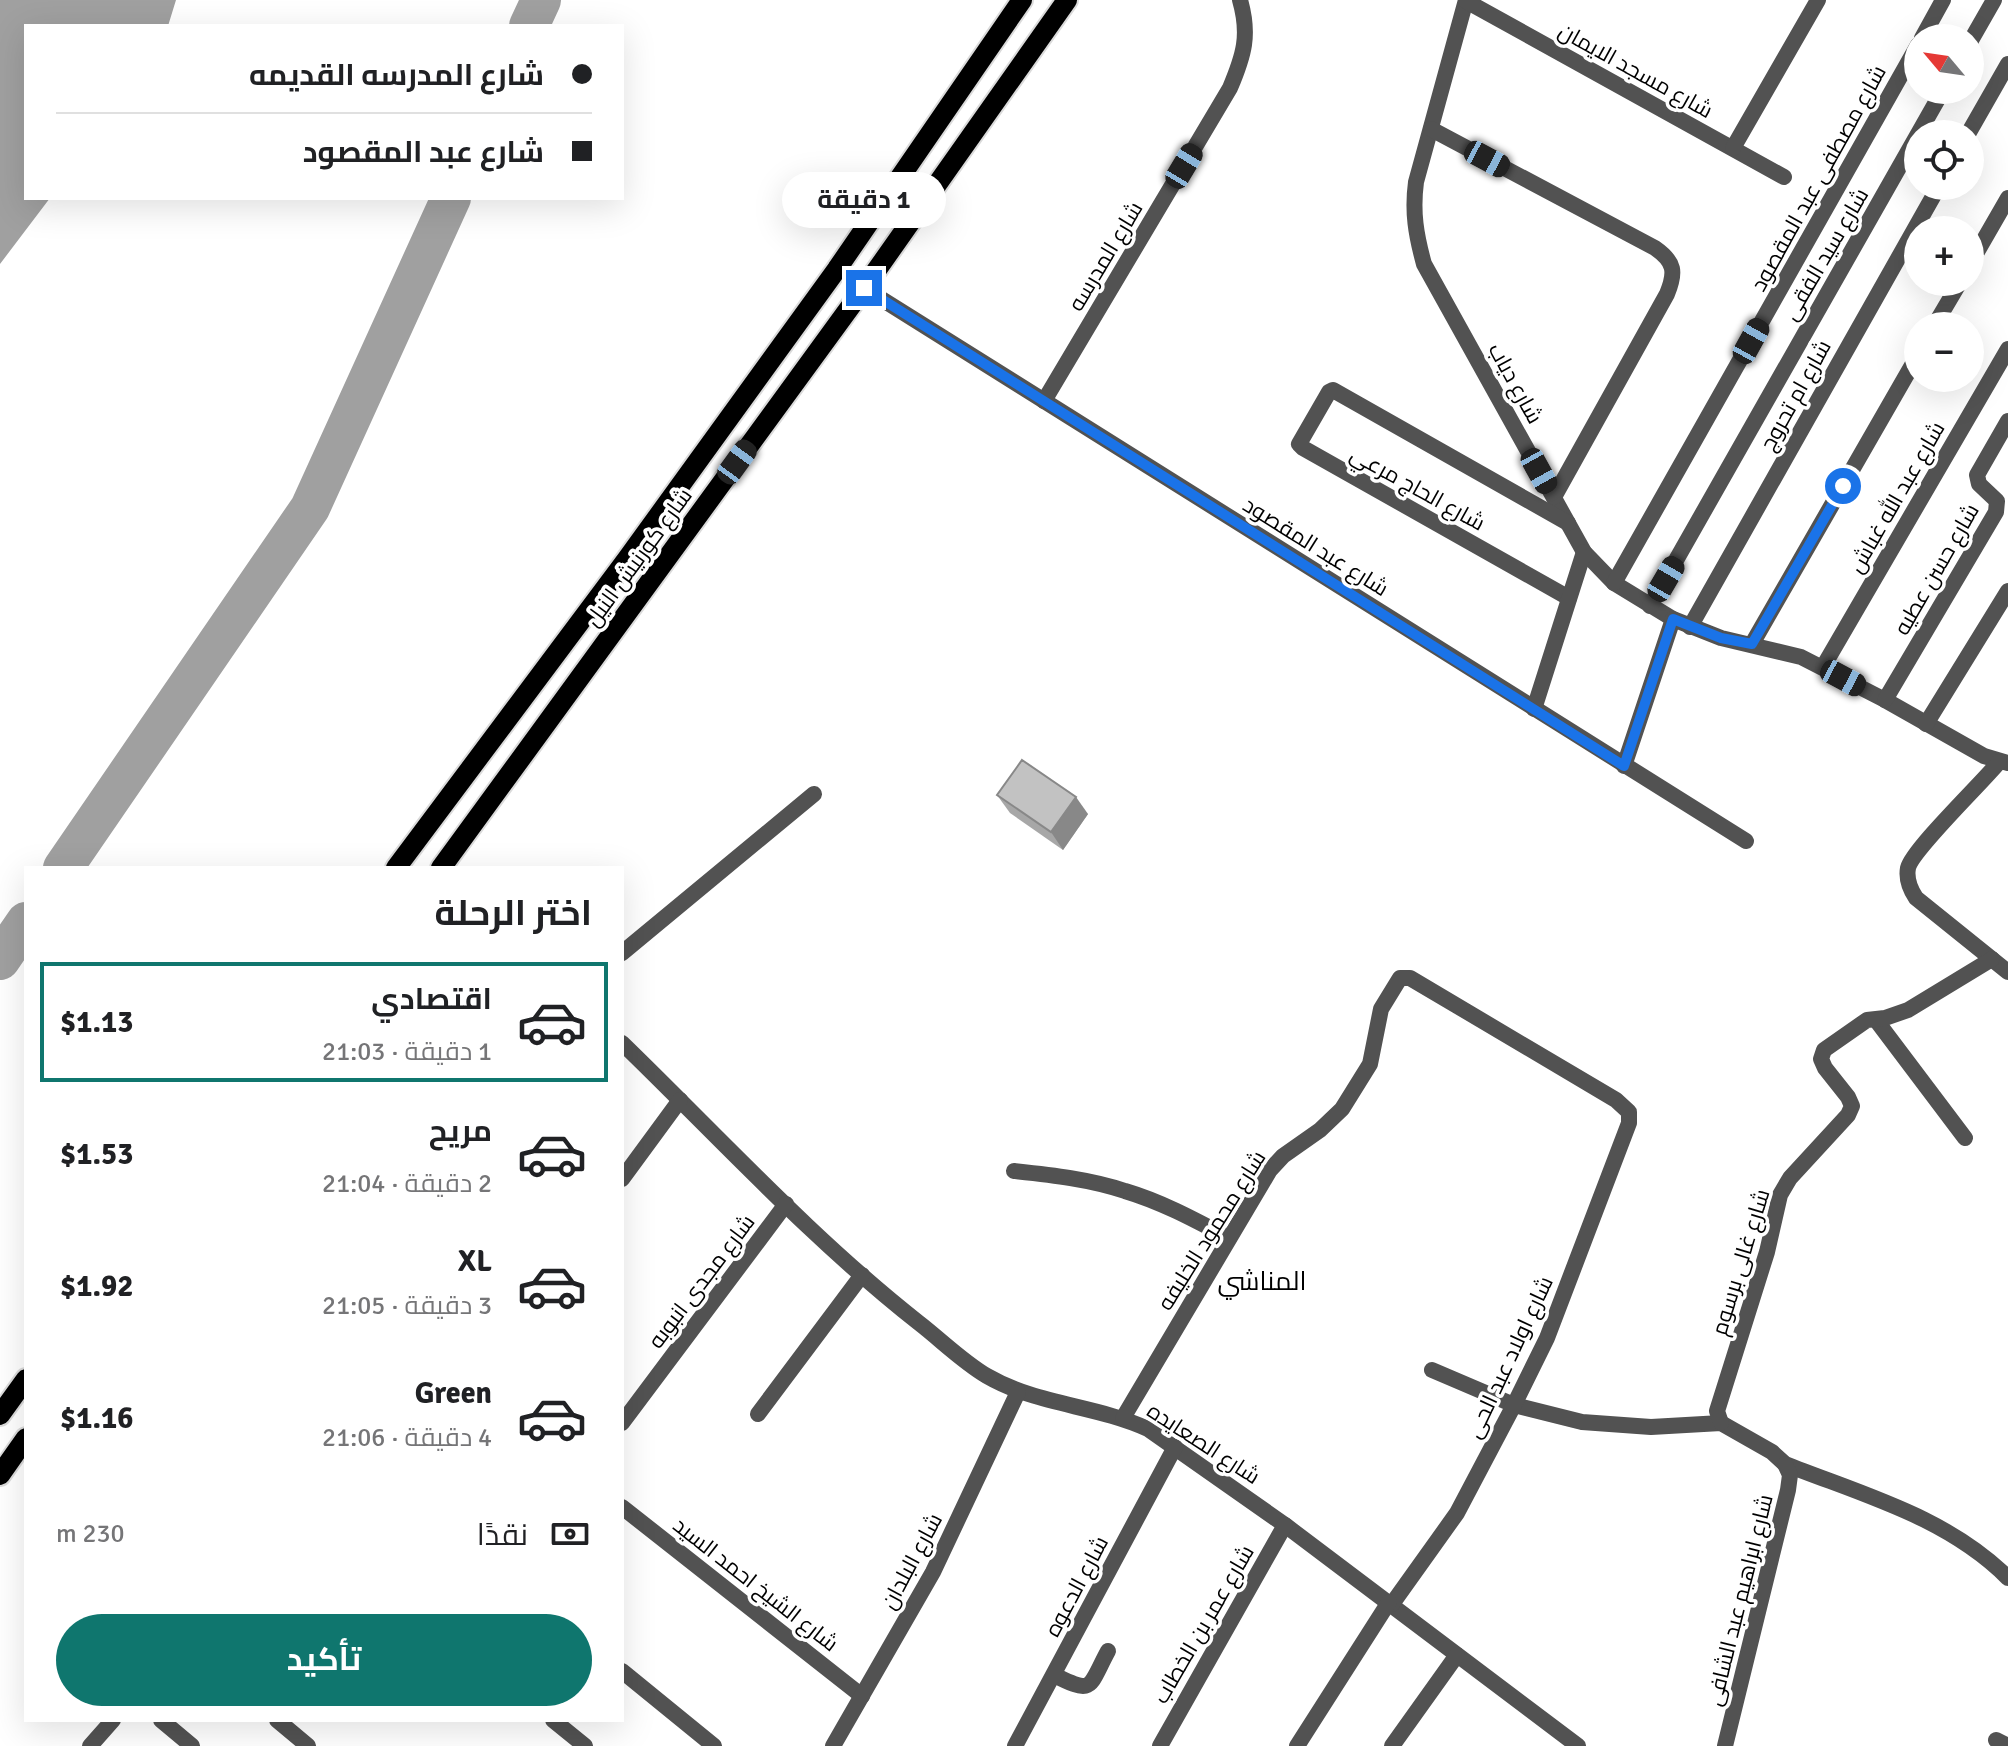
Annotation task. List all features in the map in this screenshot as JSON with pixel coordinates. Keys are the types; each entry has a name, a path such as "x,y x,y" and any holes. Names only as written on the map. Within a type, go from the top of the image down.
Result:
{"main road":[{"name":"شارع كورنيش النيل","path":"397,866 627,559 837,269 1022,0"},
{"name":"شارع كورنيش النيل","path":"446,866 501,785 864,288 1067,0"},
{"path":"473,765 501,785"},
{"path":"0,1415 24,1382"},
{"path":"0,1475 24,1441"}],"street":[{"name":"شارع المدرسه","path":"1044,401 1230,88 1243,56 1246,22 1240,0"},
{"path":"1733,148 1818,0"},
{"path":"1930,24 1943,0"},
{"path":"1980,24 1994,0"},
{"name":"شارع مسجد الايمان","path":"1466,1 1784,177"},
{"name":"شارع دياب","path":"1466,1 1416,182 1414,226 1424,264 1584,552 1614,583 1673,619 1721,638 1801,657 2003,762"},
{"path":"1976,120 2008,64"},
{"name":"شارع مصطفى عبد المقصود","path":"1614,583 1904,70"},
{"name":"شارع سيد الفقى","path":"1650,606 1935,104"},
{"path":"1431,129 1655,248 1674,266 1674,278 1667,294 1554,497"},
{"path":"1984,240 2008,198"},
{"name":"شارع ام تحروج","path":"1690,627 1931,200"},
{"name":"شارع عبد المقصود","path":"864,288 1746,841"},
{"name":"شارع عبد الله غباش","path":"1823,667 2008,349"},
{"path":"1752,644 1904,379"},
{"name":"شارع الحاج مرعي","path":"1568,523 1335,390 1329,392 1300,441 1300,446 1569,598"},
{"name":"شارع حسن عطيه","path":"1885,700 1996,512 1997,501 1979,484 1977,475 2008,421"},
{"path":"1534,709 1584,552"},
{"path":"1926,724 2008,591"},
{"path":"1624,766 1673,619"},
{"path":"2003,762 1913,856 1907,877 1909,888 1916,898 2008,972"},
{"path":"624,951 814,794"},
{"name":"شارع غالى برسوم","path":"1721,1423 1717,1411 1767,1252 1776,1205 1790,1178 1842,1122 1852,1106 1825,1068 1822,1054 1831,1044 1867,1020 1908,1010 1992,959"},
{"name":"شارع محمود الخليفه","path":"1123,1418 1270,1170 1342,1109 1370,1064 1381,1009 1403,977 1410,978 1624,1105 1629,1112"},
{"path":"1876,1020 1965,1138"},
{"name":"شارع الصعايده","path":"624,1045 882,1294 983,1374 1018,1392 1123,1418 1148,1429 1391,1603 1578,1746"},
{"path":"624,1176 680,1100"},
{"name":"شارع اولاد عبد الحى","path":"1297,1746 1391,1603 1457,1513 1514,1405 1547,1338 1629,1123 1629,1112"},
{"path":"1014,1171 1070,1177 1126,1191 1179,1211 1229,1238"},
{"name":"شارع مجدى انبوبه","path":"624,1420 786,1204"},
{"path":"758,1414 862,1275"},
{"path":"1432,1370 1514,1405 1582,1422 1651,1427 1721,1423 1772,1452 1785,1464 1920,1516 1988,1558 2008,1578"},
{"name":"شارع البلدان","path":"833,1746 933,1572 1018,1392"},
{"name":"شارع الدعوه","path":"1015,1746 1175,1447"},
{"name":"شارع ابراهيم عبد الشافى","path":"1725,1746 1788,1490 1790,1475 1785,1464"},
{"name":"شارع الشيخ احمد السيد","path":"624,1509 862,1696"},
{"name":"شارع عمر بن الخطاب","path":"1160,1746 1285,1525"},
{"path":"1054,1675 1079,1688 1085,1687 1091,1683 1108,1651"},
{"path":"1392,1746 1457,1655"},
{"path":"624,1673 714,1746"},
{"path":"90,1746 111,1722"},
{"path":"163,1722 192,1746"},
{"path":"285,1722 308,1746"},
{"path":"555,1722 585,1746"}],"shaded area":[{"path":"0,0 176,0 169,24 24,24 24,200 48,200 0,264"}],"building":[{"path":"1022,760 1076,797 1051,832 997,795"}],"waterway":[{"path":"530,24 541,0"},
{"path":"64,866 310,508 450,200"},
{"path":"0,960 24,925"}],"district":[{"name":"المناشي","path":"1262,1281"}],"route":[{"path":"864,288 1624,766 1673,619 1721,638 1752,644 1843,486"}]}
